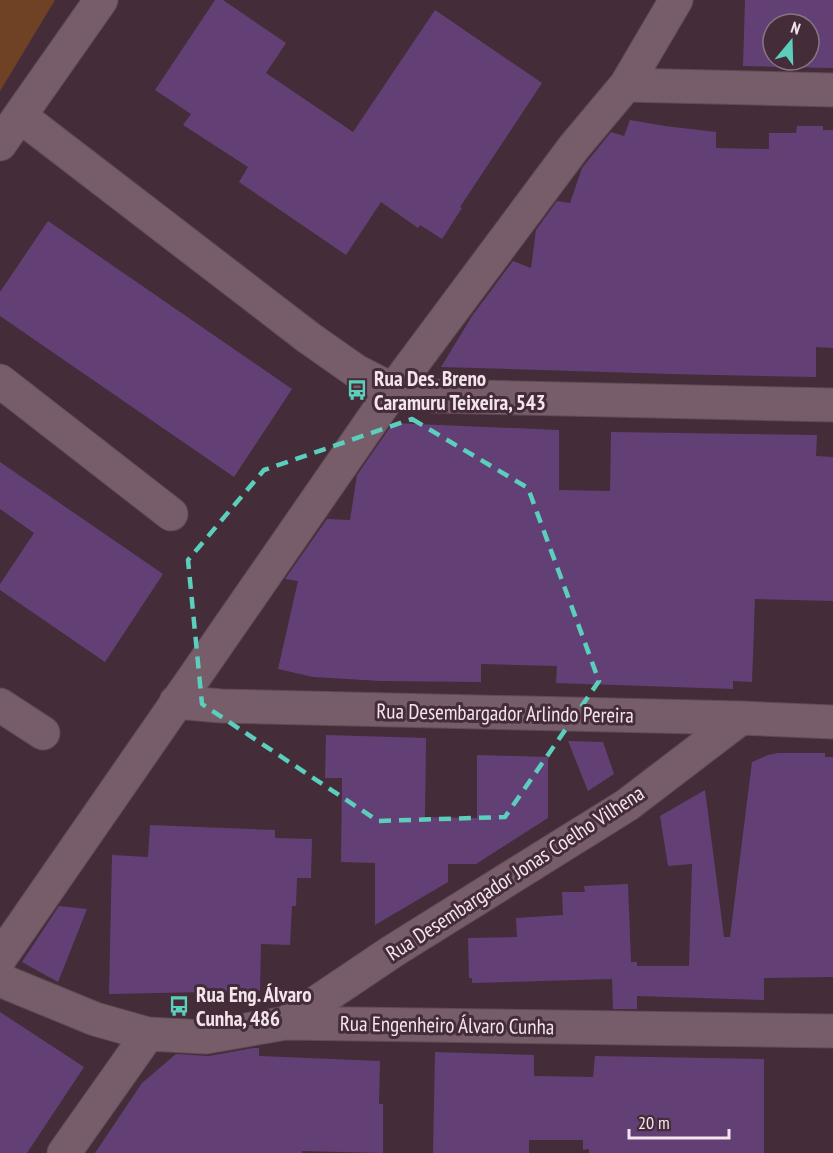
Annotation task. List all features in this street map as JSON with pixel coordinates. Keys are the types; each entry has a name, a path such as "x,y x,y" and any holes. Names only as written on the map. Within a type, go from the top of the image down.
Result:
{"street":[{"path":"0,144 101,0"},
{"path":"0,958 393,390 574,147 626,85 676,0"},
{"path":"626,85 833,90"},
{"path":"20,117 309,338 356,371 393,390 433,396 833,405"},
{"path":"0,381 171,514"},
{"name":"Rua Desembargador Arlindo Pereira","path":"176,702 221,706 833,722"},
{"path":"0,705 43,733"},
{"name":"Rua Desembargador Jonas Coelho Vilhena","path":"286,1023 393,951 627,805 741,718"},
{"name":"Rua Engenheiro Álvaro Cunha","path":"0,980 95,1019 148,1034 206,1037 286,1023 833,1032"},
{"path":"64,1153 148,1034"}],"highlighted area":[{"path":"412,419 528,488 599,681 505,817 378,821 202,704 188,560 264,470"}],"shaded area":[{"path":"0,0 55,0 0,91"}],"building":[{"path":"215,0 223,0 286,43 266,73 353,132 435,10 542,83 460,207 462,208 442,239 420,225 418,228 381,202 346,255 239,182 248,167 183,125 191,114 155,90"},
{"path":"745,0 833,0 833,68 821,68 821,12 761,12 761,66 743,66"},
{"path":"630,120 716,132 716,148 769,149 769,133 796,133 797,126 823,126 823,130 833,130 833,348 816,347 816,377 441,367 472,316 513,261 531,268 536,230 557,201 570,203 582,168 611,132 624,136"},
{"path":"48,221 292,389 234,477 0,316 0,292"},
{"path":"393,423 559,430 559,490 610,491 611,432 817,435 816,456 833,457 833,601 755,599 752,682 733,681 733,689 556,683 557,666 481,664 481,682 381,681 313,677 278,669 298,581 285,579 327,519 350,520 357,475"},
{"path":"0,462 163,574 105,662 0,590 0,584 34,533 0,509"},
{"path":"326,735 426,738 425,817 477,818 477,755 548,757 548,818 476,864 448,864 448,882 375,925 375,863 341,862 342,778 325,778"},
{"path":"568,741 603,742 614,774 588,791"},
{"path":"778,753 825,753 825,757 833,757 833,977 764,978 764,1000 637,996 637,1009 613,1009 612,979 472,983 472,978 469,978 468,938 517,937 516,918 563,915 562,892 585,892 584,886 628,884 631,962 637,962 637,966 689,966 692,864 668,866 660,816 705,790 724,937 730,937 752,762"},
{"path":"150,825 275,830 275,838 312,839 311,878 297,878 296,906 292,906 290,945 261,944 260,991 109,994 112,855 148,857"},
{"path":"59,906 87,909 58,982 22,962"},
{"path":"0,1012 84,1067 27,1153 0,1153"},
{"path":"259,1048 259,1056 380,1061 379,1104 383,1104 383,1153 302,1151 302,1153 95,1153 142,1083 176,1054 209,1056"},
{"path":"435,1052 534,1055 534,1076 593,1077 595,1056 764,1059 764,1153 589,1153 589,1149 583,1150 583,1140 529,1140 529,1153 433,1153"}],"place":[{"name":"Rua Des. Breno Caramuru Teixeira, 543","path":"357,390"},
{"name":"Rua Eng. Álvaro Cunha, 486","path":"179,1006"}]}
